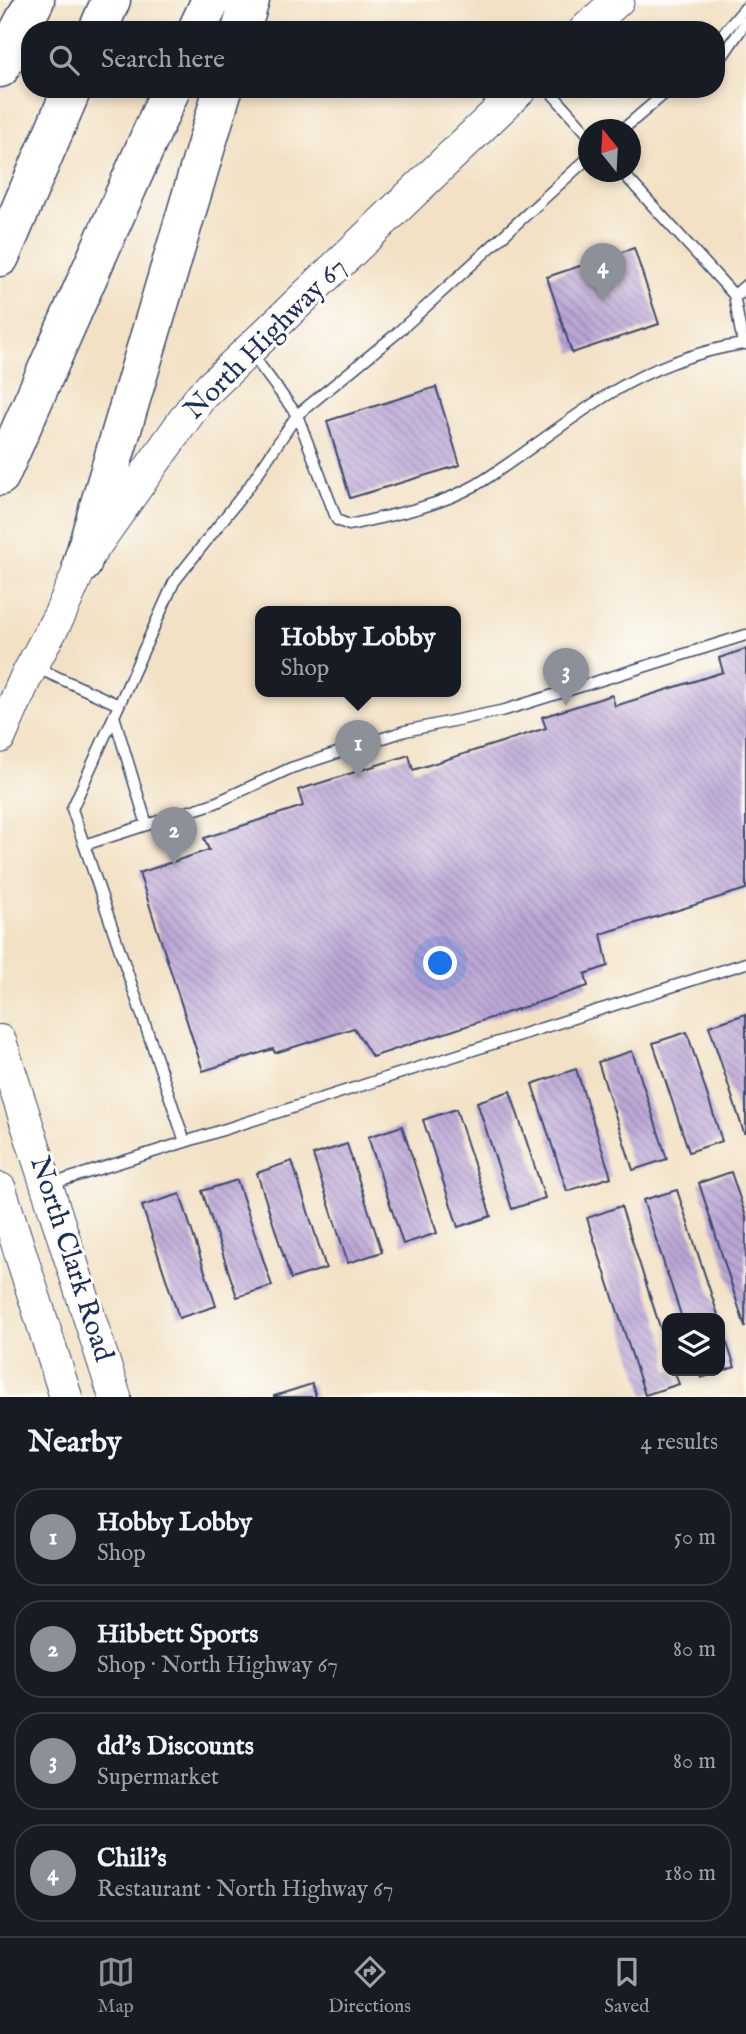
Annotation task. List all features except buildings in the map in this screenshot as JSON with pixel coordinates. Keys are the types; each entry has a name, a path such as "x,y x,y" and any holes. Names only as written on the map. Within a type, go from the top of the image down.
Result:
{"highway":[{"path":"24,21 35,0"},
{"path":"102,21 111,0"},
{"path":"201,21 211,0"},
{"path":"244,21 250,0"},
{"path":"0,68 21,27"},
{"path":"0,257 68,98"},
{"path":"0,476 167,98"},
{"path":"82,564 220,98"}],"main road":[{"path":"595,21 618,0"},
{"name":"North Highway 67","path":"0,737 82,564 201,396 512,98"},
{"name":"North Clark Road","path":"0,1041 115,1397"},
{"path":"1,1197 47,1185"},
{"name":"North Clark Road","path":"1,1197 66,1397"}],"lane":[{"path":"725,32 746,7"},
{"path":"725,53 746,22"},
{"path":"556,98 578,122"},
{"path":"635,119 659,98"},
{"path":"185,1142 72,809 174,582 248,488 297,415 396,334 578,168"},
{"path":"248,350 297,415 337,520 349,525 437,503 475,485 609,394 683,359 714,349 745,344 740,294 632,182"},
{"path":"740,294 746,285"},
{"path":"84,845 215,803 290,768 394,734 505,710 746,635"},
{"path":"32,666 119,705"},
{"path":"114,716 147,825"},
{"path":"47,1185 746,963"}],"place":[{"name":"Chili's","path":"603,301"},
{"name":"dd's Discounts","path":"566,706"},
{"name":"Hobby Lobby","path":"358,778"},
{"name":"Hibbett Sports","path":"174,865"}]}
